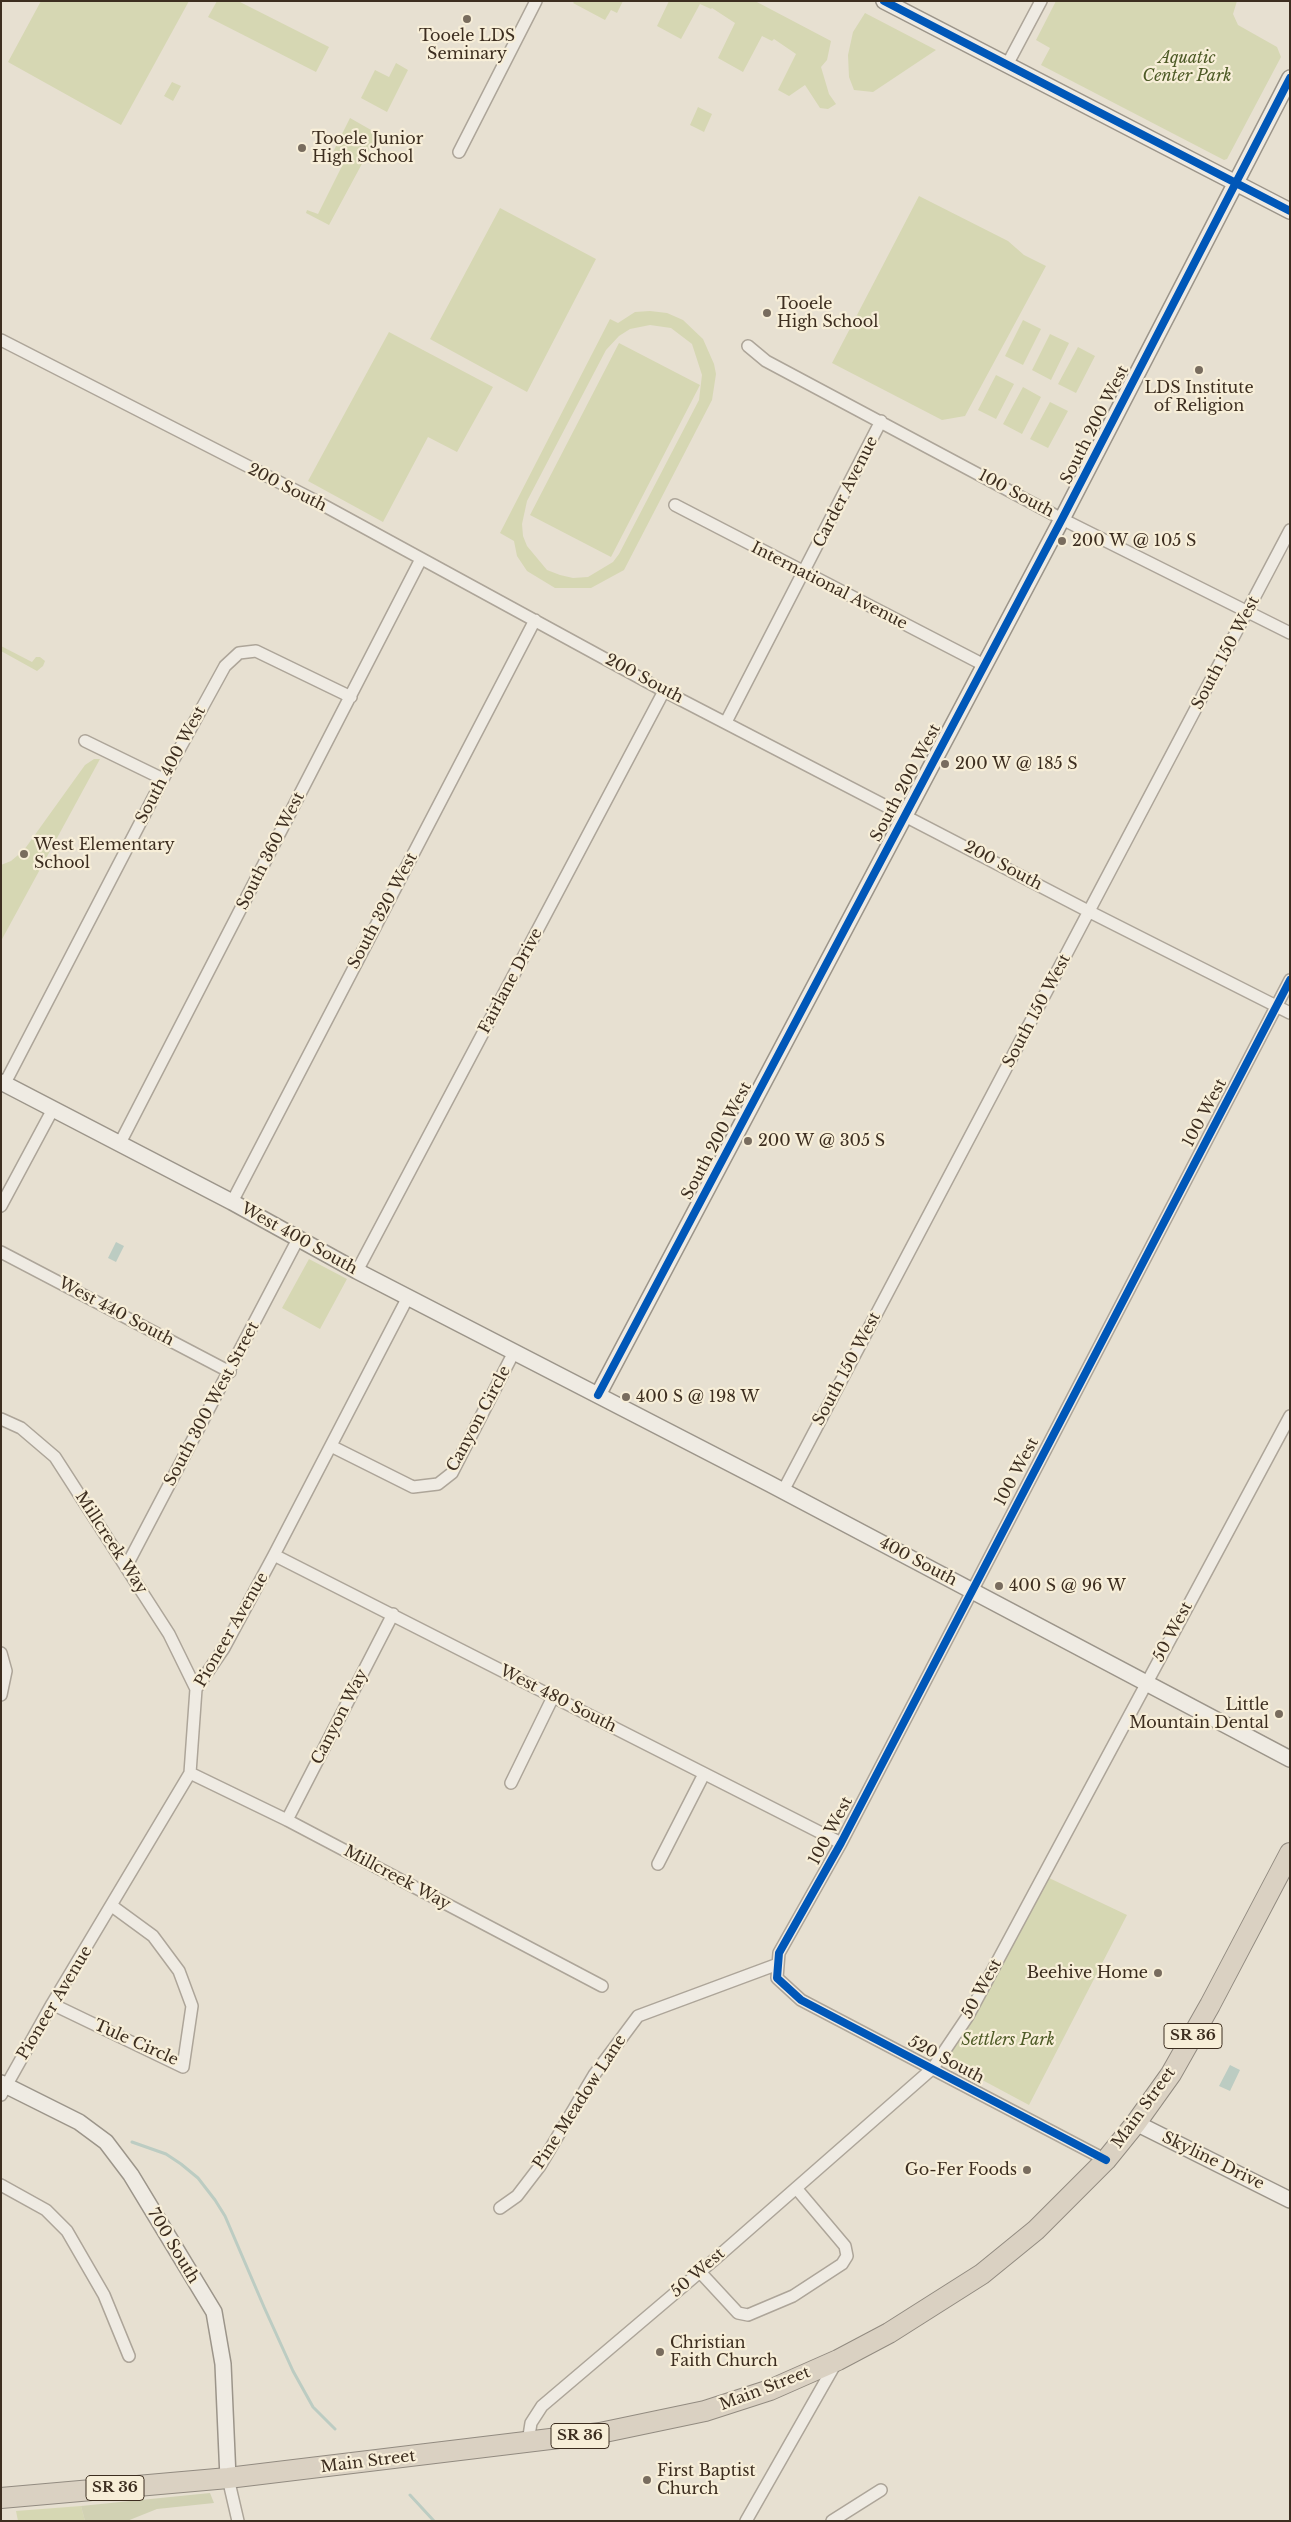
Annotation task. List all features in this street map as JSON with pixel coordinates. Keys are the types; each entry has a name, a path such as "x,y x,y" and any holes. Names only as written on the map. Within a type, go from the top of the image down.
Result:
{"highway":[{"name":"Main Street","path":"1,2498 228,2478 528,2442 654,2424 704,2411 770,2390 838,2360 889,2333 982,2274 1036,2230 1106,2160 1136,2123 1171,2074 1290,1853"}],"street":[{"path":"884,1 1290,211"},
{"path":"1007,65 1041,1"},
{"path":"459,152 535,4"},
{"name":"South 200 West","path":"598,1395 1062,519 1290,78"},
{"name":"200 South","path":"2,342 312,500 664,691 906,814 1090,912 1290,1013"},
{"name":"100 South","path":"748,346 766,361 1062,519 1290,633"},
{"name":"Carder Avenue","path":"726,722 804,574 881,421"},
{"name":"International Avenue","path":"675,505 804,574 984,665"},
{"name":"South 150 West","path":"783,1491 1090,912 1157,781 1249,611 1290,530"},
{"name":"South 360 West","path":"120,1143 421,559"},
{"name":"South 320 West","path":"232,1202 535,620"},
{"name":"South 400 West","path":"3,1083 163,779 225,666 239,653 256,651 351,697"},
{"name":"Fairlane Drive","path":"357,1272 664,691"},
{"path":"85,741 163,779"},
{"name":"100 West","path":"778,1978 779,1953 841,1843 1290,980"},
{"name":"West 400 South","path":"3,1083 232,1202 357,1272 598,1395"},
{"path":"1,1206 53,1109"},
{"name":"South 300 West Street","path":"126,1567 230,1372 298,1239"},
{"name":"West 440 South","path":"1,1252 230,1372"},
{"name":"Pioneer Avenue","path":"3,2088 190,1773 196,1689 224,1648 408,1297"},
{"name":"Canyon Circle","path":"331,1446 413,1487 438,1484 452,1474 514,1352"},
{"name":"400 South","path":"598,1395 1290,1759"},
{"name":"50 West","path":"528,2442 531,2423 542,2406 700,2272 933,2068 968,2016 1290,1416"},
{"name":"Millcreek Way","path":"1,1419 21,1428 55,1457 169,1634 196,1689"},
{"name":"West 480 South","path":"274,1555 394,1614 841,1843"},
{"name":"Canyon Way","path":"287,1820 394,1614"},
{"path":"1,1653 6,1671 1,1695"},
{"path":"511,1783 553,1697"},
{"name":"Millcreek Way","path":"190,1773 287,1820 602,1986"},
{"path":"658,1864 704,1774"},
{"name":"Tule Circle","path":"52,2004 183,2067 192,2006 179,1970 153,1936 112,1906"},
{"name":"Pine Meadow Lane","path":"500,2208 517,2196 540,2166 594,2075 638,2016 778,1964"},
{"name":"520 South","path":"778,1978 801,2000 1106,2160"},
{"name":"700 South","path":"3,2088 79,2122 106,2142 131,2176 214,2312 223,2364 228,2478"},
{"name":"Skyline Drive","path":"1136,2123 1290,2200"},
{"path":"1,2185 46,2210 67,2231 104,2295 130,2356"},
{"path":"700,2272 742,2315 748,2315 793,2296 845,2261 847,2251 845,2246 796,2188"},
{"path":"746,2521 838,2360"},
{"path":"228,2478 238,2521"},
{"path":"832,2521 881,2490"}],"green space":[{"path":"41,1 189,1 121,125 8,62"},
{"path":"217,1 238,1 329,47 316,72 208,17"},
{"path":"575,1 623,1 617,13 611,10 605,20 573,3"},
{"path":"669,1 755,1 831,41 827,60 821,67 829,94 836,104 828,109 820,108 805,85 789,96 778,90 796,54 774,39 772,41 762,36 743,72 718,58 735,23 712,8 700,4 681,39 657,26"},
{"name":"Aquatic Center Park","path":"1056,1 1237,1 1233,14 1238,25 1277,47 1281,57 1227,159 1224,160 1041,65 1050,48 1036,40"},
{"path":"865,13 936,50 873,92 854,90 849,77 848,55 853,32"},
{"path":"396,63 408,70 387,112 361,98 375,70 389,77"},
{"path":"172,82 181,86 173,101 164,96"},
{"path":"698,107 712,114 704,132 690,125"},
{"path":"350,118 378,134 329,225 306,213 307,210 318,214 344,162 331,156"},
{"path":"919,196 1008,241 1024,255 1046,266 965,416 942,420 832,363"},
{"path":"500,208 596,259 527,392 430,339"},
{"path":"635,312 667,313 683,320 703,339 714,364 716,374 712,400 624,570 591,588 555,588 527,571 517,556 514,541 500,533 610,319 618,323","holes":["650,325 671,328 692,344 702,375 699,400 619,554 613,562 588,577 573,578 547,570 527,546 523,536 522,524 527,501 606,350 619,336 630,329"]},
{"path":"1023,320 1041,329 1023,365 1005,356"},
{"path":"389,332 493,387 457,452 428,437 383,522 308,481"},
{"path":"1050,334 1069,343 1051,380 1032,370"},
{"path":"619,343 700,385 611,557 530,515"},
{"path":"1078,347 1095,356 1076,393 1058,384"},
{"path":"996,375 1014,384 996,419 978,410"},
{"path":"1023,387 1041,397 1022,434 1003,424"},
{"path":"1050,402 1068,411 1048,448 1030,439"},
{"path":"1,646 32,662 36,657 40,657 45,661 43,666 37,671 1,651"},
{"path":"94,759 100,759 1,941 1,865 11,861 24,850 85,765"},
{"path":"309,1259 347,1279 320,1329 282,1308"},
{"name":"Settlers Park","path":"1047,1877 1127,1915 1029,2105 943,2059"},
{"path":"210,2493 214,2503 157,2509 127,2521 85,2521 81,2506"},
{"path":"81,2506 85,2521 18,2521 16,2511"}],"shaded area":[{"path":"116,1242 124,1246 116,1262 108,1258"},
{"path":"1230,2065 1240,2070 1230,2091 1219,2086"}],"waterway":[{"path":"132,2142 166,2154 181,2164 198,2178 215,2200 225,2216 293,2371 313,2407 335,2429"},
{"path":"410,2495 434,2521"}],"cycle path":[{"path":"884,1 1290,211"},
{"path":"598,1395 1062,519 1290,78"},
{"path":"1106,2160 801,2000 777,1978 779,1953 841,1843 1290,980"}],"place":[{"name":"Tooele LDS Seminary","path":"467,19"},
{"name":"Tooele Junior High School","path":"302,148"},
{"name":"Tooele High School","path":"767,313"},
{"name":"LDS Institute of Religion","path":"1199,370"},
{"name":"200 W @ 105 S","path":"1062,541"},
{"name":"200 W @ 185 S","path":"945,764"},
{"name":"West Elementary School","path":"24,854"},
{"name":"200 W @ 305 S","path":"748,1141"},
{"name":"400 S @ 198 W","path":"626,1397"},
{"name":"400 S @ 96 W","path":"999,1586"},
{"name":"Little Mountain Dental","path":"1279,1714"},
{"name":"Beehive Home","path":"1158,1973"},
{"name":"Go-Fer Foods","path":"1027,2170"},
{"name":"Christian Faith Church","path":"660,2352"},
{"name":"First Baptist Church","path":"647,2480"}]}
